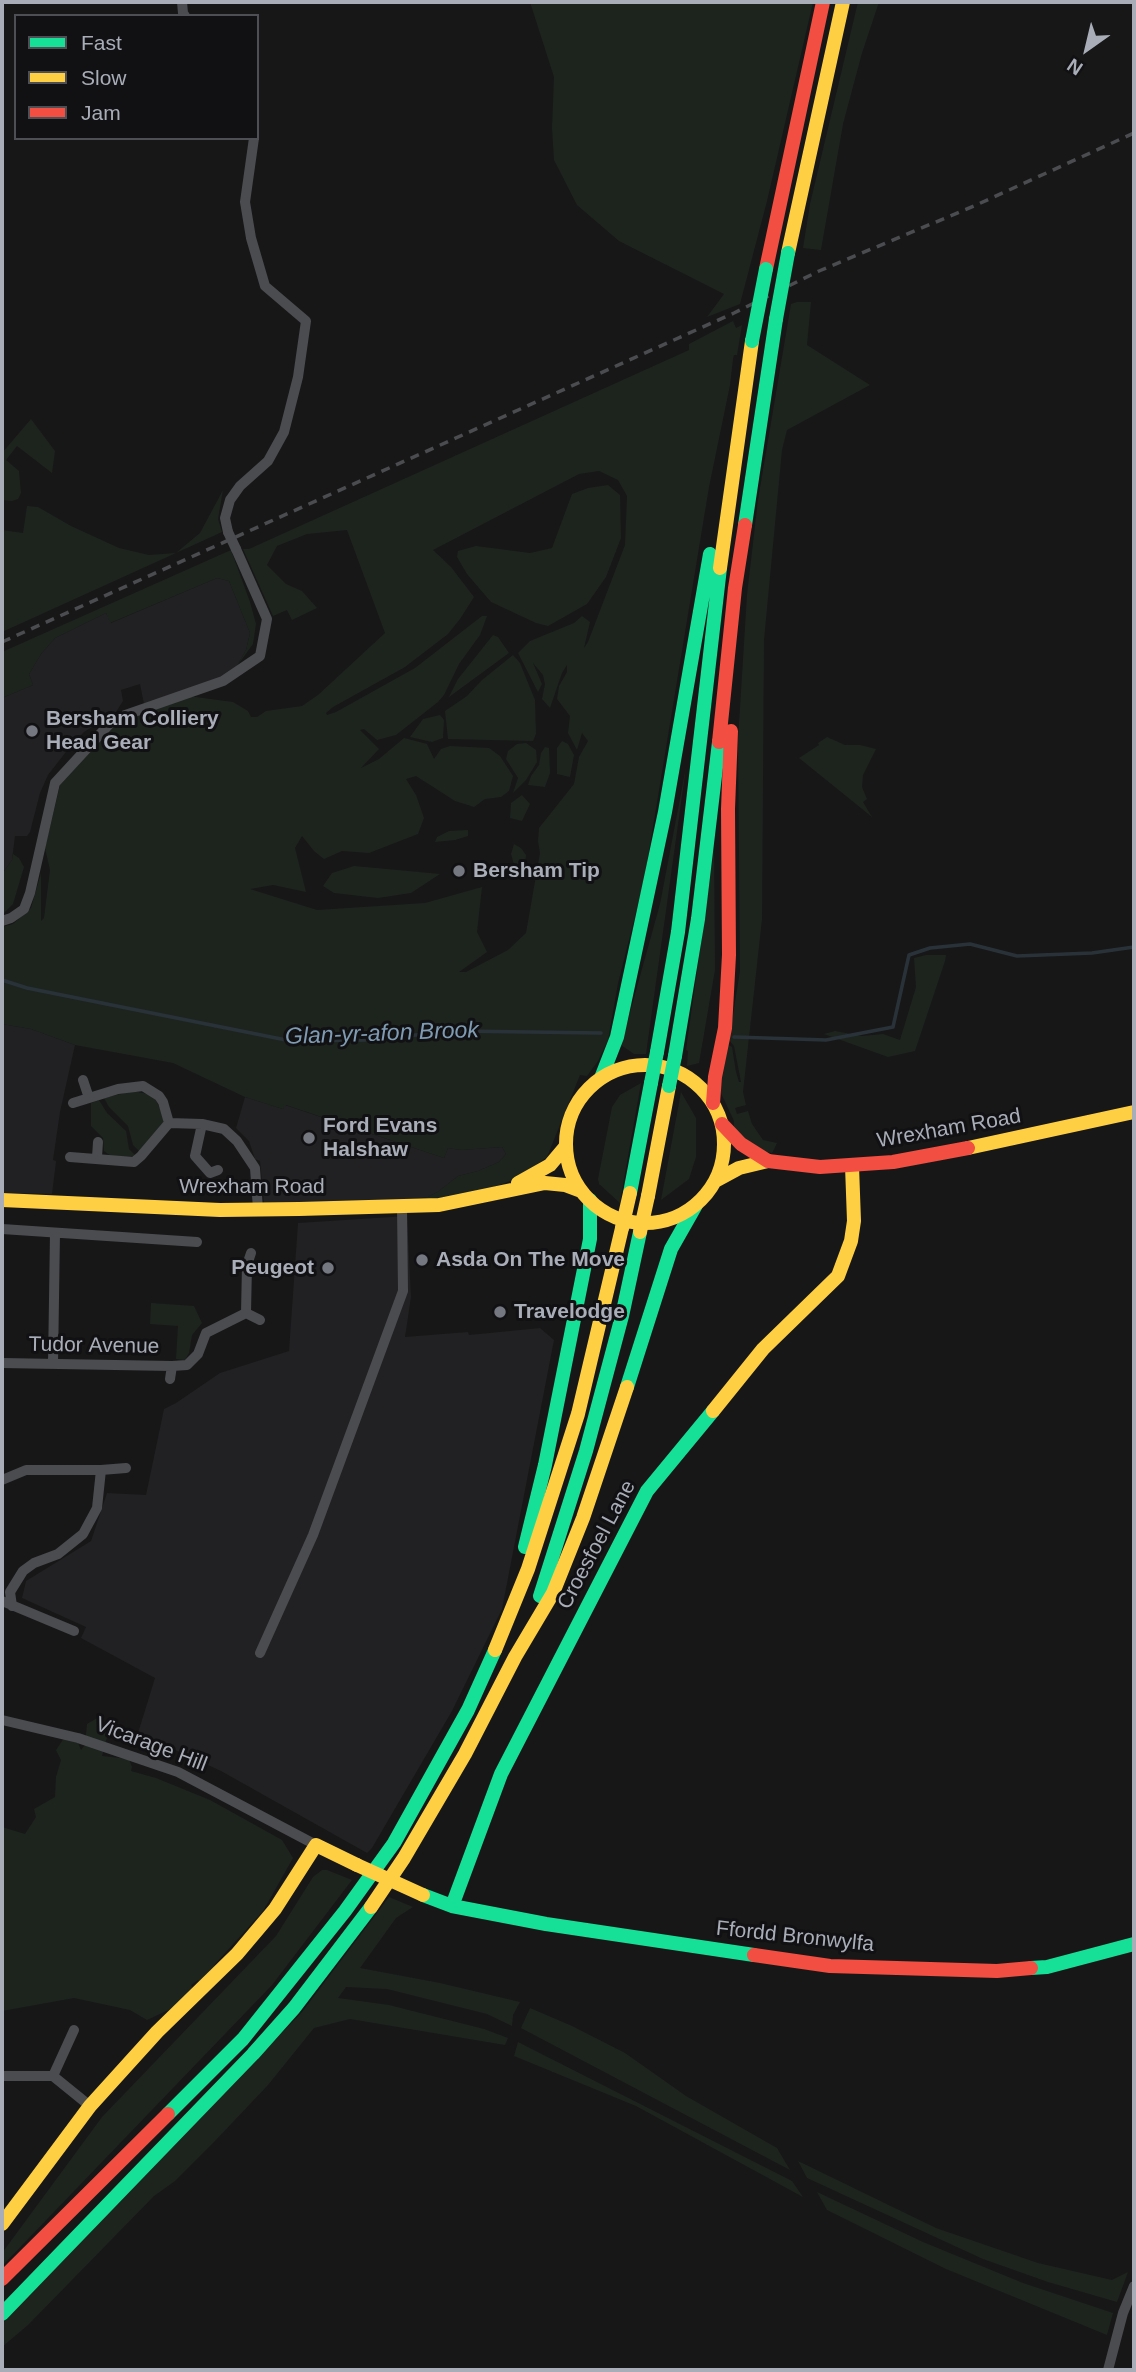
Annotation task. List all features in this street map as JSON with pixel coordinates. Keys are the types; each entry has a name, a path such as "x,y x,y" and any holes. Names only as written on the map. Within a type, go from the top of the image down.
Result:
{"main road":[{"path":"2,2278 243,2039 345,1911 394,1843 468,1710 506,1625 546,1517 578,1414 630,1193 657,1052 678,932 714,614 752,341 824,2"},
{"path":"515,1657 542,1589 575,1489 603,1391 648,1196 686,1001 735,588 776,319 843,2"},
{"path":"601,1078 617,1037 662,825 719,506 741,414"},
{"path":"713,1103 724,1028 728,967 728,809 735,588"},
{"path":"2,2314 253,2054 294,2008 369,1910 404,1858 465,1754 515,1657 553,1593 605,1455 671,1249 696,1205 715,1181 724,1153 722,1124 713,1103 696,1084 675,1070 650,1065 624,1067 601,1078 582,1096 569,1120 566,1146 570,1170 585,1196 605,1212 623,1220 642,1223 679,1215 696,1205"},
{"name":"Wrexham Road","path":"715,1181 739,1168 768,1161 820,1167 893,1162 981,1146 1134,1111"},
{"name":"Wrexham Road","path":"722,1124 741,1144 768,1161"},
{"name":"Wrexham Road","path":"500,1192 540,1172 559,1157 566,1146"},
{"name":"Croesfoel Lane","path":"452,1906 501,1774 647,1491 763,1349 838,1276 851,1241 854,1221 852,1166"},
{"name":"Wrexham Road","path":"2,1200 220,1210 402,1208 439,1205 555,1183 585,1196"},
{"path":"506,1625 545,1465 590,1239 585,1196"},
{"path":"2,2224 90,2106 157,2032 237,1954 275,1909 316,1845"},
{"name":"Ffordd Bronwylfa","path":"316,1845 452,1906 545,1924 830,1966 997,1971 1047,1967 1134,1944"}],"street":[{"path":"2,921 23,909 30,893 55,783 114,719 223,681 260,656 267,619 228,532 225,518 230,500 240,486 268,461 284,432 298,377 306,321 265,286 251,238 245,202 254,140"},
{"path":"83,1080 89,1098"},
{"path":"73,1103 118,1089 143,1086 159,1096 169,1123"},
{"path":"169,1123 202,1124 224,1129 237,1141 255,1168 258,1209"},
{"path":"69,1157 97,1157 134,1162 169,1123"},
{"path":"202,1124 195,1156 210,1173 218,1170"},
{"path":"97,1157 98,1142"},
{"path":"260,1653 313,1535 403,1291 402,1208"},
{"path":"2,1229 197,1242"},
{"path":"53,1364 55,1233"},
{"path":"246,1313 242,1264 251,1253"},
{"path":"246,1313 260,1320"},
{"path":"172,1366 187,1364 198,1353 206,1333 246,1313"},
{"name":"Tudor Avenue","path":"2,1363 172,1366 170,1379"},
{"path":"2,1480 26,1471 126,1468"},
{"path":"74,1631 7,1604 10,1592 23,1571 34,1563 58,1554 83,1534 97,1508 102,1470"},
{"name":"Vicarage Hill","path":"2,1720 78,1738 178,1772 316,1845"},
{"path":"53,2076 74,2029"},
{"path":"2,2076 53,2076 90,2106"},
{"path":"1108,2370 1123,2313 1134,2286"}],"shaded area":[{"path":"530,2 813,2 740,304 707,317 724,294 619,241 577,205 554,160 554,77"},
{"path":"858,2 879,2 843,124 821,250 803,248 810,204"},
{"path":"811,302 807,345 870,385 787,430 782,450 764,640 762,919 743,1092 746,1105 735,1108 737,1114 748,1111 752,1124 763,1140 777,1143 772,1153 752,1149 734,1132 734,1121 720,1091 728,1045 732,1047 736,1072 741,1082 734,1046 729,1040 740,971 738,740 747,595 758,500 791,304"},
{"path":"733,321 736,328 742,325 709,487 644,881 618,983 608,1040 587,1076 580,1075 547,1157 521,1177 486,1190 459,1196 402,1201 428,1197 458,1176 499,1162 506,1154 502,1147 461,1150 448,1148 444,1158 286,1105 283,1109 245,1097 173,1063 75,1045 31,1029 2,1024 2,927 13,924 31,908 41,873 41,921 44,918 50,870 45,848 60,785 116,722 188,696 233,702 248,711 251,717 257,717 266,711 302,706 318,695 385,633 347,530 307,534 277,546 267,565 286,584 302,591 317,608 292,620 287,610 273,616 243,549 249,549 689,350 689,344","holes":["599,471 618,480 627,496 625,545 588,642 584,648 590,622 582,616 574,623 530,641 518,653 538,692 542,684 533,663 543,675 545,684 542,699 550,708 567,665 557,699 570,716 568,733 577,750 582,733 588,741 579,757 574,784 539,828 540,853 526,933 508,950 466,972 459,972 487,952 477,932 482,887 425,903 317,910 250,889 273,885 306,892 295,848 302,836 324,859 342,851 369,853 418,834 424,818 416,795 406,779 416,776 455,801 474,807 485,799 501,797 509,791 513,776 500,756 489,748 450,746 441,749 434,759 427,744 404,738 379,759 361,768 379,749 360,730 364,729 377,740 396,735 438,702 459,664 480,635 487,616 482,616 415,668 336,712 326,713 405,667 448,634 460,619 474,597 451,567 433,550 579,474"]},
{"path":"31,419 55,451 52,473 17,446 6,460 19,471 21,493 18,499 2,500 2,453"},
{"path":"608,485 620,495 621,538 606,577 587,604 548,626 491,602 467,574 457,557 458,551 476,546 530,553 552,548 572,494"},
{"path":"223,490 218,519 222,532 176,553 200,533"},
{"path":"27,506 38,507 119,548 149,555 176,553 2,632 2,530 23,533"},
{"path":"231,550 256,624 253,644 237,666 246,650 250,633 229,581 217,578 110,623 106,613 55,638 29,674 33,685 2,698 2,652"},
{"path":"217,578 229,581 250,633 246,650 237,666 220,679 144,704 140,684 121,690 123,701 116,712 84,732 48,775 40,793 30,832 27,836 15,836 12,860 2,874 2,698 33,685 29,674 55,638 106,613 111,623"},
{"path":"493,635 498,637 509,653 449,697 458,679"},
{"path":"513,655 520,663 535,700 536,734 533,741 448,739 445,711 467,696"},
{"path":"440,715 444,720 443,738 432,742 410,737 423,719"},
{"path":"827,737 845,745 876,749 863,775 862,787 867,799 863,802 872,817 799,758"},
{"path":"562,741 568,744 574,755 570,777 557,774 557,748"},
{"path":"526,743 536,750 537,762 526,780 513,793 518,778 506,759 508,751 517,744"},
{"path":"545,747 549,748 550,773 545,787 528,785 539,765"},
{"path":"686,767 646,1054 634,1054 621,1045 660,904"},
{"path":"522,795 530,804 522,821 510,818 511,803"},
{"path":"468,830 468,836 435,842 437,837 449,831"},
{"path":"514,844 526,855 525,864 515,868 511,854"},
{"path":"714,849 715,970 699,1063 687,1066 686,1050"},
{"path":"13,854 24,867 13,904 2,915 2,874"},
{"path":"354,866 440,874 411,893 378,898 334,893 323,886 332,873"},
{"path":"946,955 915,1051 888,1057 824,1034 835,1031 862,1036 883,1034 900,1040 916,987 914,958"},
{"path":"2,1024 31,1029 75,1045 60,1112 53,1160 56,1161 52,1194 2,1193"},
{"path":"641,1083 620,1203 599,1184 598,1179 612,1107 620,1095"},
{"path":"133,1091 155,1098 164,1117 163,1123 141,1153 133,1145 128,1126 104,1098"},
{"path":"681,1092 696,1118 696,1157 689,1179 661,1200"},
{"path":"245,1097 283,1109 285,1105 444,1158 448,1148 461,1150 502,1147 506,1154 499,1162 458,1176 428,1197 402,1201 264,1203 260,1161 255,1159 249,1141 236,1128"},
{"path":"99,1100 107,1113 126,1131 129,1149 136,1156 112,1157 104,1151 103,1138 91,1126 91,1103"},
{"path":"407,1216 411,1297 405,1337 468,1332 469,1335 540,1328 554,1340 502,1609 452,1711 367,1853 221,1771 138,1733 155,1678 81,1638 86,1627 22,1598 26,1581 91,1541 107,1493 146,1495 164,1409 220,1373 289,1351 298,1223"},
{"path":"151,1303 194,1306 202,1323 192,1335 185,1360 176,1359 178,1326 150,1324"},
{"path":"99,1717 110,1726 102,1756 129,1759 131,1771 210,1800 282,1840 293,1858 263,1911 215,1964 210,1975 200,1983 198,1980 191,1985 194,1990 179,2005 147,2020 130,2010 74,1998 2,2011 2,1827 25,1834 36,1817 34,1809 55,1797 56,1777 61,1760 56,1750 64,1738 78,1743 81,1750 85,1745 87,1724"},
{"path":"322,1870 352,1880 272,1985 2,2266 2,2253 102,2117 276,1936 313,1877"},
{"path":"389,1897 413,1907 396,1918 360,1968 520,2002 513,2015 512,2026 487,2014 387,1989 346,1987 338,1998 389,2005 484,2029 508,2038 505,2045 350,2019 314,2028 268,2085 214,2142 175,2181 154,2196 28,2325 2,2347 2,2324 13,2310 302,2012"},
{"path":"530,2008 625,2053 686,2096 777,2148 790,2170 521,2028"},
{"path":"518,2042 792,2181 803,2197 636,2106 514,2056"},
{"path":"798,2161 936,2228 1038,2263 1112,2280 1128,2272 1117,2302 983,2259 807,2178"},
{"path":"817,2192 923,2242 1023,2283 1113,2313 1107,2335 946,2269 827,2210"}],"waterway":[{"path":"734,1037 826,1040 893,1027 909,955 930,948 970,944 1017,956 1092,953 1134,947"},
{"name":"Glan-yr-afon Brook","path":"2,980 27,988 291,1041 364,1040 457,1031 601,1033"}],"railway":[{"path":"2,642 734,313 819,271 974,206 1134,133"}],"traffic: fast":[{"path":"776,319 788,253"},
{"path":"752,341 766,269"},
{"path":"745,525 776,319"},
{"path":"601,1078 617,1037 665,812 710,554"},
{"path":"657,1052 678,932 720,568"},
{"path":"675,1056 698,919 719,742"},
{"path":"651,1083 657,1052"},
{"path":"669,1086 675,1056"},
{"path":"630,1193 651,1083"},
{"path":"525,1547 545,1465 590,1239 590,1200"},
{"path":"627,1387 671,1249 696,1205"},
{"path":"540,1596 586,1451 622,1316 640,1232"},
{"path":"452,1906 501,1774 647,1491 713,1411"},
{"path":"168,2114 243,2039 345,1911 394,1843 468,1710 495,1650"},
{"path":"423,1895 452,1906 546,1924 754,1955"},
{"path":"2,2314 253,2054 294,2008 371,1907"},
{"path":"1031,1968 1047,1967 1134,1944"}],"traffic: slow":[{"path":"788,253 843,2"},
{"path":"720,568 752,341"},
{"path":"645,1065 675,1071 701,1088 718,1114 724,1144 718,1174 701,1200 675,1217 645,1223 615,1217 589,1200 572,1174 566,1144 572,1114 589,1088 615,1071 645,1065"},
{"path":"648,1196 669,1086"},
{"path":"968,1148 1134,1112"},
{"path":"518,1183 550,1165 566,1146"},
{"path":"715,1181 739,1168 768,1161"},
{"path":"713,1411 763,1349 838,1276 851,1241 854,1221 852,1166"},
{"path":"2,1200 220,1210 299,1209 439,1205 545,1183 565,1185 581,1191"},
{"path":"622,1228 630,1193"},
{"path":"640,1232 648,1196"},
{"path":"495,1650 528,1569 578,1414 622,1228"},
{"path":"371,1907 404,1858 465,1754 515,1657 553,1593 583,1518 627,1387"},
{"path":"2,2224 90,2106 157,2032 237,1954 275,1909 316,1845 357,1865"},
{"path":"357,1865 423,1895"}],"traffic: jam":[{"path":"766,269 823,2"},
{"path":"719,742 735,588 745,525"},
{"path":"713,1103 715,1077 725,1028 729,955 728,809 731,731"},
{"path":"722,1124 741,1144 768,1161 820,1167 893,1162 968,1148"},
{"path":"754,1955 830,1966 997,1971 1031,1968"},
{"path":"2,2279 168,2114"}],"place":[{"name":"Bersham Colliery Head Gear","path":"32,731"},
{"name":"Bersham Tip","path":"459,871"},
{"name":"Ford Evans Halshaw","path":"309,1138"},
{"name":"Asda On The Move","path":"422,1260"},
{"name":"Peugeot","path":"328,1268"},
{"name":"Travelodge","path":"500,1312"}]}
